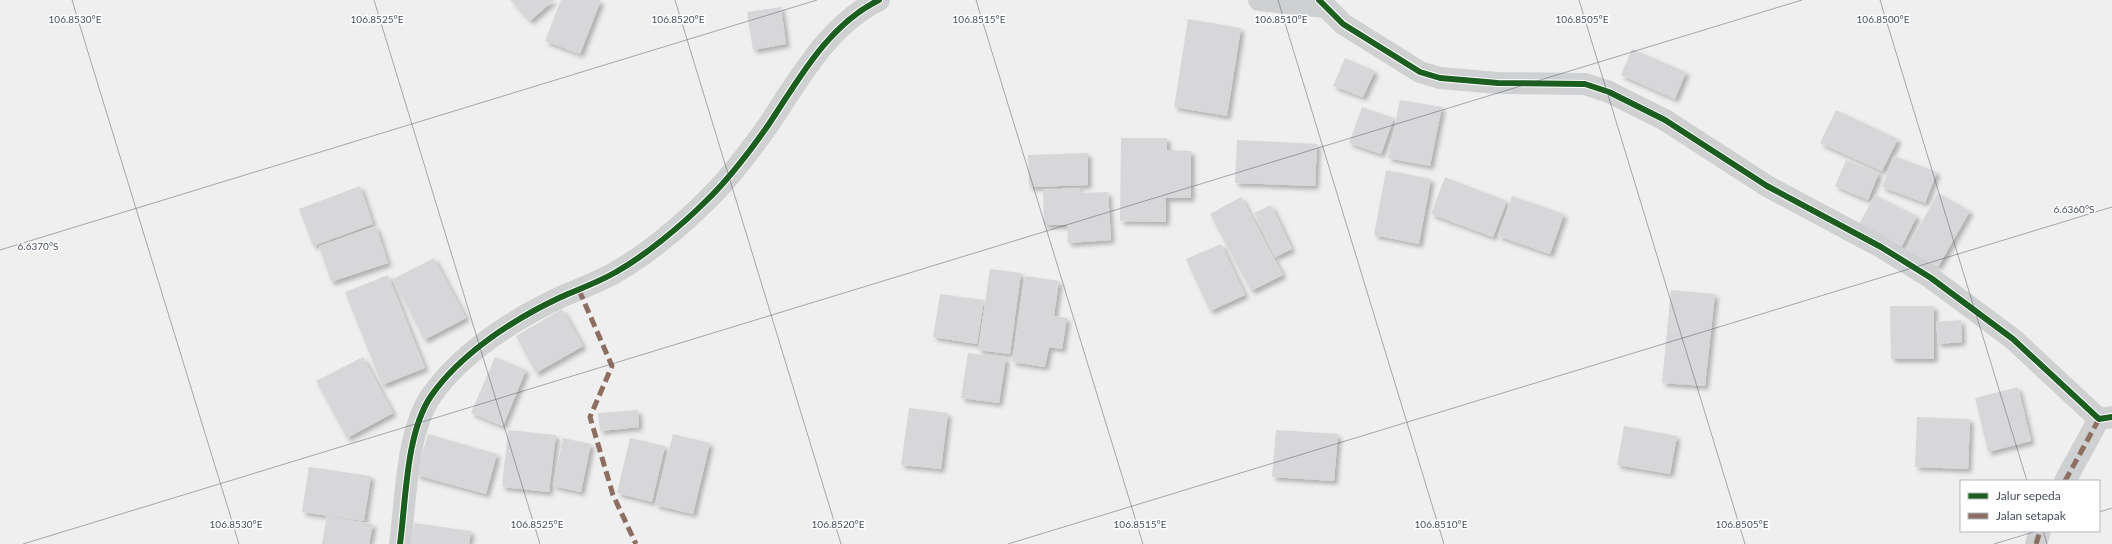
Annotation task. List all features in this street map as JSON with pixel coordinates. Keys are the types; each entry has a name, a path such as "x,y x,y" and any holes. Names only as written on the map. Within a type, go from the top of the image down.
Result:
{"street":[{"path":"400,544 415,432 431,396 444,380 477,348 500,332 560,298 618,271 658,241 706,201 747,155 819,50 857,14 879,0"},
{"path":"1259,0 1322,3 1343,24 1362,37 1409,67 1430,75 1498,83 1585,84 1609,92 1655,114 1767,186 1881,247 1931,278 1976,310 2013,339 2106,418 2066,480"},
{"path":"2036,544 2040,532"}],"building":[{"path":"510,0 554,0 530,21"},
{"path":"561,0 601,0 580,54 545,41"},
{"path":"781,7 786,44 753,50 747,12"},
{"path":"1188,19 1241,28 1227,116 1174,107"},
{"path":"1632,49 1686,72 1675,99 1621,75"},
{"path":"1345,58 1375,71 1363,97 1333,86"},
{"path":"1400,100 1442,107 1430,166 1388,158"},
{"path":"1362,107 1394,118 1381,154 1349,143"},
{"path":"1836,110 1898,139 1882,171 1820,143"},
{"path":"1121,138 1167,138 1167,150 1191,151 1191,198 1166,198 1166,222 1120,221"},
{"path":"1237,140 1317,144 1315,186 1235,183"},
{"path":"1088,153 1088,185 1029,187 1028,155"},
{"path":"1894,156 1937,172 1925,203 1882,187"},
{"path":"1846,160 1879,173 1868,200 1835,186"},
{"path":"1386,170 1431,179 1419,244 1374,235"},
{"path":"1445,177 1507,201 1493,237 1431,214"},
{"path":"360,186 373,224 313,246 299,209"},
{"path":"1080,188 1079,193 1108,192 1111,240 1068,243 1067,225 1044,225 1043,190"},
{"path":"1938,193 1970,211 1938,267 1906,250"},
{"path":"1875,195 1917,216 1901,248 1858,226"},
{"path":"1512,196 1564,214 1550,254 1498,236"},
{"path":"1241,197 1283,275 1251,291 1210,214"},
{"path":"1271,205 1292,249 1275,257 1254,213"},
{"path":"376,226 388,263 331,282 319,246"},
{"path":"1221,244 1245,295 1210,311 1186,259"},
{"path":"434,258 466,318 424,340 393,279"},
{"path":"990,269 1021,273 1010,354 978,350"},
{"path":"388,275 425,368 382,385 345,292"},
{"path":"1025,276 1059,281 1054,316 1067,318 1062,349 1049,347 1045,367 1012,362"},
{"path":"1671,290 1715,294 1705,386 1662,383"},
{"path":"940,294 984,300 977,344 933,337"},
{"path":"1890,306 1934,306 1934,359 1891,359"},
{"path":"562,309 583,346 536,373 516,336"},
{"path":"1961,320 1962,342 1938,344 1936,322"},
{"path":"968,353 1006,358 999,403 961,398"},
{"path":"363,357 393,413 347,438 316,381"},
{"path":"495,357 526,370 503,426 471,413"},
{"path":"2018,387 2031,441 1988,452 1975,398"},
{"path":"909,408 948,413 941,469 901,465"},
{"path":"638,410 639,427 600,431 598,413"},
{"path":"1917,417 1970,419 1968,469 1915,467"},
{"path":"1624,426 1677,436 1670,474 1617,465"},
{"path":"508,430 556,435 549,492 502,487"},
{"path":"1276,430 1338,434 1334,481 1272,477"},
{"path":"428,434 497,454 486,494 416,475"},
{"path":"673,434 710,443 693,514 655,505"},
{"path":"563,438 591,444 581,492 553,486"},
{"path":"630,438 665,446 652,502 617,493"},
{"path":"309,467 371,476 364,521 302,512"},
{"path":"327,516 373,524 369,544 322,544"},
{"path":"414,523 471,531 469,544 411,544"}],"marked path":[{"path":"579,290 612,366 590,417 613,495 636,544"},
{"path":"2066,480 2099,419"},
{"path":"2036,544 2040,532"}],"cycle path":[{"path":"400,544 408,467 416,429 431,396 443,380 457,365 507,327 543,306 616,272 651,249 686,220 715,192 755,144 816,54 830,38 861,11 879,0"},
{"path":"1319,0 1343,24 1420,72 1440,78 1498,83 1585,84 1609,92 1665,120 1767,186 1881,247 1931,278 2013,339 2099,419 2112,417"}]}
